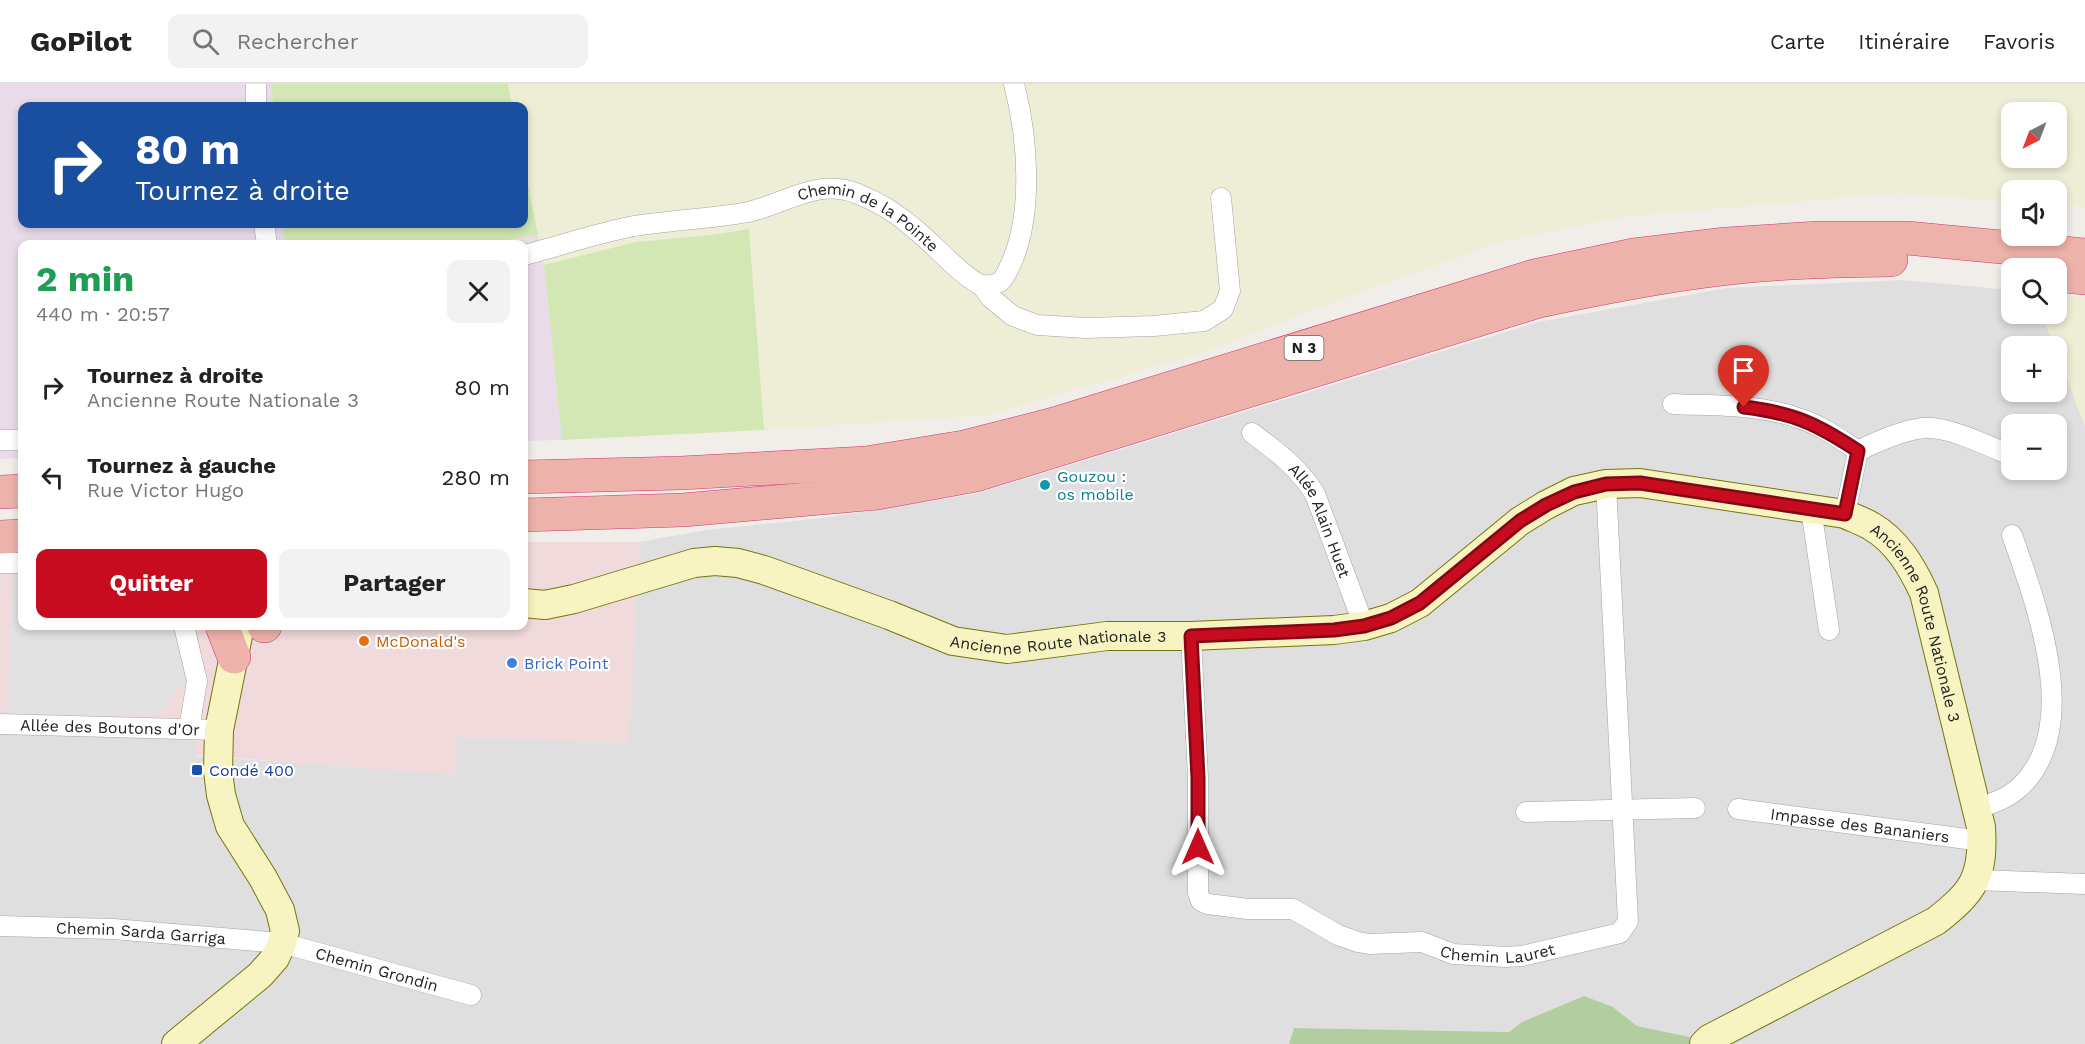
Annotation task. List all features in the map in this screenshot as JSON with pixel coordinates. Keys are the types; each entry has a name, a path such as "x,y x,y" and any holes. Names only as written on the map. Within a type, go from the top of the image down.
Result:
{"highway":[{"name":"N 3","path":"528,477 681,473 866,463 964,447 1066,421 1534,276 1634,255 1726,244 1818,238 1907,238 2085,255"},
{"name":"N 3","path":"528,515 683,510 878,493 976,475 1539,301 1630,282 1722,269 1904,259 2001,270"},
{"path":"2067,276 2085,278"},
{"path":"0,492 18,491"},
{"path":"528,520 614,519 683,510"},
{"path":"0,529 18,529"},
{"path":"0,537 18,536"},
{"path":"223,630 231,672"}],"main road":[{"name":"Ancienne Route Nationale 3","path":"528,603 545,605 574,599 694,562 714,561 738,563 764,570 889,615 953,641 1007,649 1107,636 1191,636 1334,630 1364,626 1391,618 1420,603 1520,521 1574,492 1606,484 1640,483 1845,514 1872,526 1897,547 1914,570 1924,593 1982,841 1982,854 1976,880 1959,903 1936,921 1709,1039 1704,1044"},
{"path":"176,1044 260,975 275,958 285,932 280,910 230,826 221,795 218,771 219,730 239,630"},
{"path":"231,672 262,630"}],"street":[{"path":"256,84 256,102"},
{"path":"982,286 1000,282 1006,274 1017,251 1025,216 1025,157 1014,84"},
{"name":"Chemin de la Pointe","path":"528,254 634,226 712,219 751,211 809,191 836,189 855,192 896,214 970,279 982,286 991,298 1013,316 1037,325 1086,328 1154,326 1204,321 1223,309 1230,291 1221,198"},
{"path":"1672,404 1744,407 1773,411 1802,419 1832,434 1858,451"},
{"path":"1858,451 1878,441 1925,428 1950,432 2001,451"},
{"name":"Allée Alain Huet","path":"1252,432 1289,462 1306,479 1315,494 1364,626"},
{"path":"0,440 18,440"},
{"path":"1845,514 1858,451"},
{"name":"Chemin Lauret","path":"1191,636 1198,778 1198,893 1199,898 1205,903 1264,910 1293,909 1338,935 1369,944 1422,942 1445,952 1461,955 1522,956 1620,933 1628,921 1606,484"},
{"path":"1811,509 1829,630"},
{"path":"1976,809 1999,800 2020,787 2037,766 2047,742 2052,712 2051,684 2038,610 2012,535"},
{"path":"0,563 18,563"},
{"path":"185,630 197,681 189,729"},
{"path":"197,681 231,672"},
{"name":"Allée des Boutons d'Or","path":"0,724 219,730"},
{"path":"1526,812 1695,808"},
{"name":"Impasse des Bananiers","path":"1738,809 1982,841"},
{"path":"1976,880 2085,884"},
{"name":"Chemin Sarda Garriga","path":"0,926 113,928 282,943"},
{"name":"Chemin Grondin","path":"282,943 471,995"}],"shaded area":[{"path":"0,84 271,84 273,102 18,102 18,228 283,228 285,240 18,240 18,458 0,459"},
{"path":"538,235 544,265 562,440 528,441 528,240 507,240"},
{"path":"1902,280 2001,289 2001,324 2046,324 2050,336 2001,336 2001,402 2067,402 2067,379 2085,427 2085,1044 1689,1044 1690,1037 1637,1026 1613,1007 1522,1022 1509,1032 1294,1028 1289,1044 0,1044 0,732 197,736 196,756 456,774 455,737 628,743 639,542 706,530 830,517 975,494 1538,322 1727,288"},
{"path":"528,542 639,542 629,743 455,737 456,775 195,755 197,736 0,732 0,551 18,551 18,630 528,630"},
{"path":"12,577 18,577 18,630 172,630 188,678 159,714 7,716"}],"green space":[{"path":"271,84 508,84 511,102 273,102"},
{"path":"508,84 2085,84 2085,207 2067,206 2067,180 2001,180 2001,201 1897,193 1623,217 1502,242 1374,287 1202,353 989,415 764,430 749,229 636,242 544,265 528,184 528,102 511,102"},
{"path":"528,184 538,235 507,240 285,240 283,228 528,228"},
{"path":"749,229 764,430 562,440 544,265 636,242"},
{"path":"2067,295 2085,297 2085,427 2067,379 2067,336 2050,336 2046,324 2067,324"},
{"path":"1584,996 1613,1007 1637,1026 1690,1037 1689,1044 1289,1044 1294,1028 1509,1032 1522,1022"}],"place":[{"name":"Gouzou : os mobile","path":"1045,485"},
{"name":"McDonald's","path":"364,641"},
{"name":"Brick Point","path":"512,663"},
{"name":"Condé 400","path":"197,770"}],"route":[{"path":"1198,847 1198,778 1191,636 1334,630 1364,626 1391,618 1420,603 1520,521 1574,492 1606,484 1640,483 1845,514 1858,451 1832,434 1802,419 1773,411 1744,407"}]}
